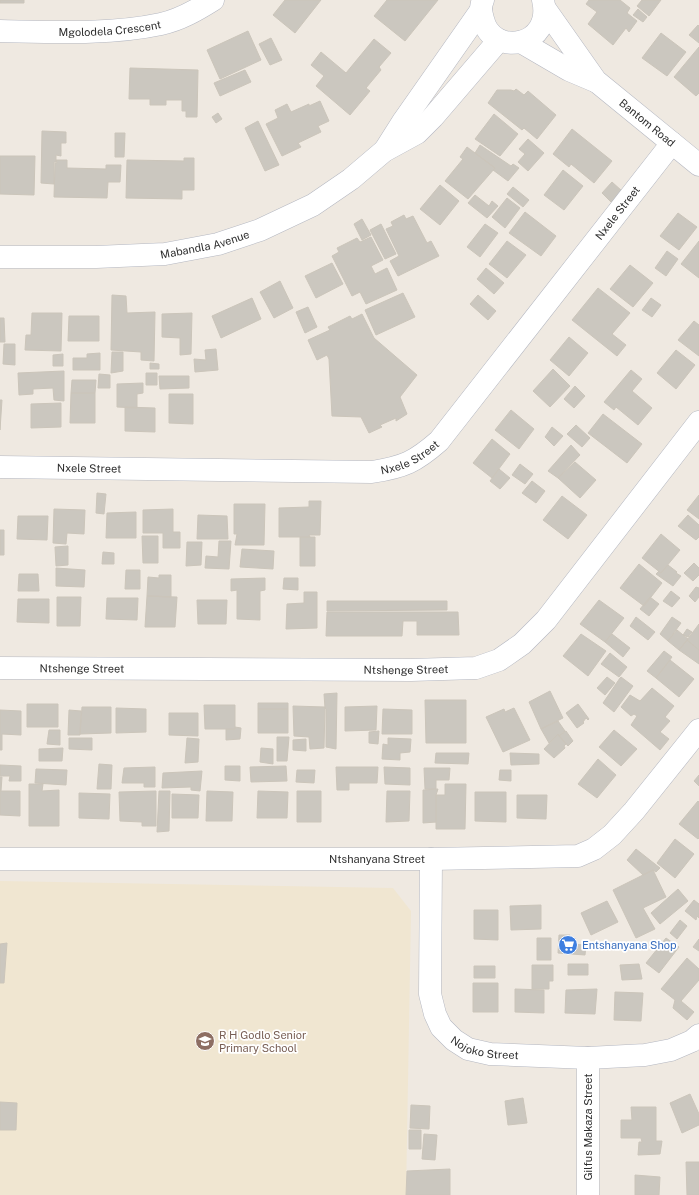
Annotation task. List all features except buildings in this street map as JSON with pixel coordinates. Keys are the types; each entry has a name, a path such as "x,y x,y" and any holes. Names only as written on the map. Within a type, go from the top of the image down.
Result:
{"street":[{"name":"Mgolodela Crescent","path":"0,31 74,32 127,29 162,24 192,13 213,0"},
{"path":"482,5 484,24 490,33 500,40 510,43 521,42 531,38 539,30 544,21 545,5"},
{"name":"Mabandla Avenue","path":"384,151 482,5"},
{"name":"Bantom Road","path":"545,5 596,81 699,165"},
{"name":"Mabandla Avenue","path":"0,256 96,257 165,254 218,244 260,230 313,205 351,179 384,151 417,133 433,117 500,40"},
{"name":"Bantom Road","path":"521,42 569,70 596,81"},
{"name":"Nxele Street","path":"0,467 372,472 394,468 411,462 424,454 444,436 672,143"},
{"name":"Ntshenge Street","path":"0,668 411,670 476,668 499,660 522,644 546,620 697,428"},
{"name":"Ntshanyana Street","path":"0,858 432,860 578,856 594,849 612,835 699,730"},
{"name":"Nojoko Street","path":"432,860 430,994 435,1014 441,1027 454,1040 468,1049 490,1054 588,1058 645,1055 671,1050 692,1041 699,1035"},
{"name":"Gilfus Makaza Street","path":"588,1058 588,1195"}],"shaded area":[{"name":"R H Godlo Senior Primary School","path":"0,881 393,888 411,911 406,1195 0,1195"}],"place":[{"name":"Entshanyana Shop","path":"568,945"},
{"name":"R H Godlo Senior Primary School","path":"205,1041"}]}
